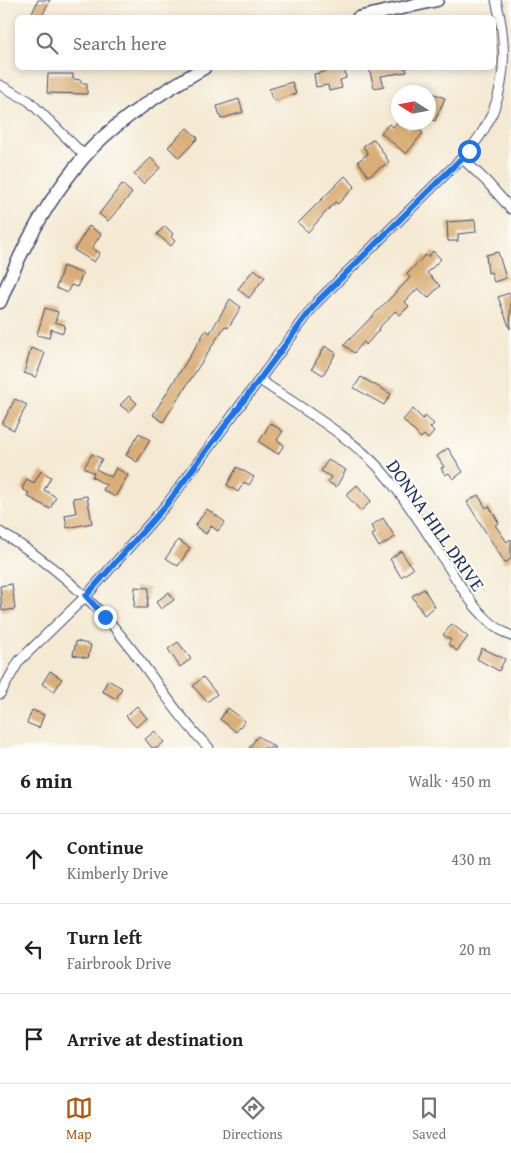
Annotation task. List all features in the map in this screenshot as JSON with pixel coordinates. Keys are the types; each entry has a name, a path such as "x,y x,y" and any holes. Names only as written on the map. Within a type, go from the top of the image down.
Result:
{"main road":[{"path":"371,15 437,0"},
{"path":"0,302 26,243 50,202 85,156 140,108 201,70"}],"street":[{"path":"0,694 19,662 86,596 167,504 317,302 462,158 483,132 499,94 505,52 504,28 496,0"},
{"path":"0,85 28,101 85,156"},
{"path":"462,158 511,209"},
{"name":"DONNA HILL DRIVE","path":"260,380 354,446 379,469 443,559 474,608 500,630 511,636"},
{"path":"0,532 38,557 86,596 123,637 181,718 209,748"}],"building":[{"path":"38,0 50,0 42,15 31,15"},
{"path":"344,70 346,78 340,80 342,88 329,91 328,85 316,87 314,74"},
{"path":"370,70 406,70 407,72 381,76 384,86 374,88"},
{"path":"48,74 73,74 73,79 81,80 81,83 87,83 87,94 47,93"},
{"path":"292,82 296,94 273,101 269,89"},
{"path":"436,95 445,98 436,119"},
{"path":"239,99 243,112 221,119 217,106"},
{"path":"389,124 391,130 419,130 423,133 406,154 381,133"},
{"path":"187,128 198,138 179,158 168,147"},
{"path":"374,139 389,162 368,176 358,161 368,154 363,146"},
{"path":"151,158 160,168 143,184 134,174"},
{"path":"345,176 355,186 338,204 335,202 308,232 298,223"},
{"path":"122,184 132,193 108,221 99,214"},
{"path":"475,220 476,232 458,234 458,241 448,241 447,222"},
{"path":"89,226 101,234 92,248 100,253 94,262 74,250"},
{"path":"165,226 173,234 171,237 175,241 171,246 157,234"},
{"path":"433,251 441,259 427,273 440,286 428,298 418,288 405,302 409,306 400,315 395,311 366,345 364,342 354,353 344,345 410,278 407,274 425,255 428,257"},
{"path":"498,252 506,278 494,282 491,272 488,273 486,255"},
{"path":"63,266 83,274 77,287 71,285 67,293 56,288"},
{"path":"254,269 265,277 249,298 238,289"},
{"path":"509,293 511,298 510,329 498,297"},
{"path":"230,299 241,307 228,328 225,326 163,422 153,415 206,330 210,333"},
{"path":"45,308 58,312 55,322 65,325 63,333 51,329 49,338 37,335"},
{"path":"325,346 336,353 323,375 312,368"},
{"path":"31,348 45,353 36,377 24,373"},
{"path":"361,377 391,394 384,405 354,388"},
{"path":"129,396 137,403 129,412 120,405"},
{"path":"15,399 27,405 14,430 2,424"},
{"path":"413,409 423,419 425,416 434,424 430,428 434,432 428,439 424,435 421,438 403,420"},
{"path":"270,423 283,431 277,440 284,445 278,454 259,442"},
{"path":"139,433 150,440 137,462 126,455"},
{"path":"448,448 463,472 453,479 449,473 445,475 441,468 444,467 437,456"},
{"path":"92,454 102,459 96,469 111,477 116,468 128,475 115,497 103,490 106,485 92,477 94,473 84,468"},
{"path":"328,460 346,470 336,487 328,482 331,477 321,471"},
{"path":"237,467 254,477 249,485 244,482 238,492 227,485"},
{"path":"41,471 51,477 44,490 56,497 50,509 27,496 29,493 22,489 27,479 34,483"},
{"path":"357,485 371,501 361,511 346,495"},
{"path":"478,495 486,508 489,506 499,523 495,525 507,542 511,539 511,559 505,563 467,502"},
{"path":"87,496 92,523 67,528 65,515 76,513 73,498"},
{"path":"207,509 225,522 218,531 211,526 206,534 195,526"},
{"path":"383,518 395,537 379,547 372,535 376,533 371,526"},
{"path":"178,540 190,548 178,566 166,558"},
{"path":"401,551 413,569 401,577 390,559"},
{"path":"12,584 15,609 2,611 0,586"},
{"path":"135,587 149,588 147,608 134,608"},
{"path":"424,589 435,607 424,615 412,596"},
{"path":"169,592 174,600 161,609 156,602"},
{"path":"452,624 468,637 457,651 448,644 451,640 443,635"},
{"path":"76,641 91,645 88,658 73,655"},
{"path":"178,642 191,659 180,667 168,649"},
{"path":"482,648 505,659 499,671 477,659"},
{"path":"50,671 62,679 54,692 42,684"},
{"path":"203,677 217,694 207,702 193,686"},
{"path":"108,680 122,688 116,699 102,691"},
{"path":"137,706 147,718 136,727 126,716"},
{"path":"228,708 245,721 236,732 220,719"},
{"path":"32,710 44,715 39,728 27,723"},
{"path":"155,731 164,742 157,748 152,748 145,739"},
{"path":"258,736 276,748 249,748"}],"route":[{"path":"105,617 86,596 167,504 317,302 469,151"}]}
